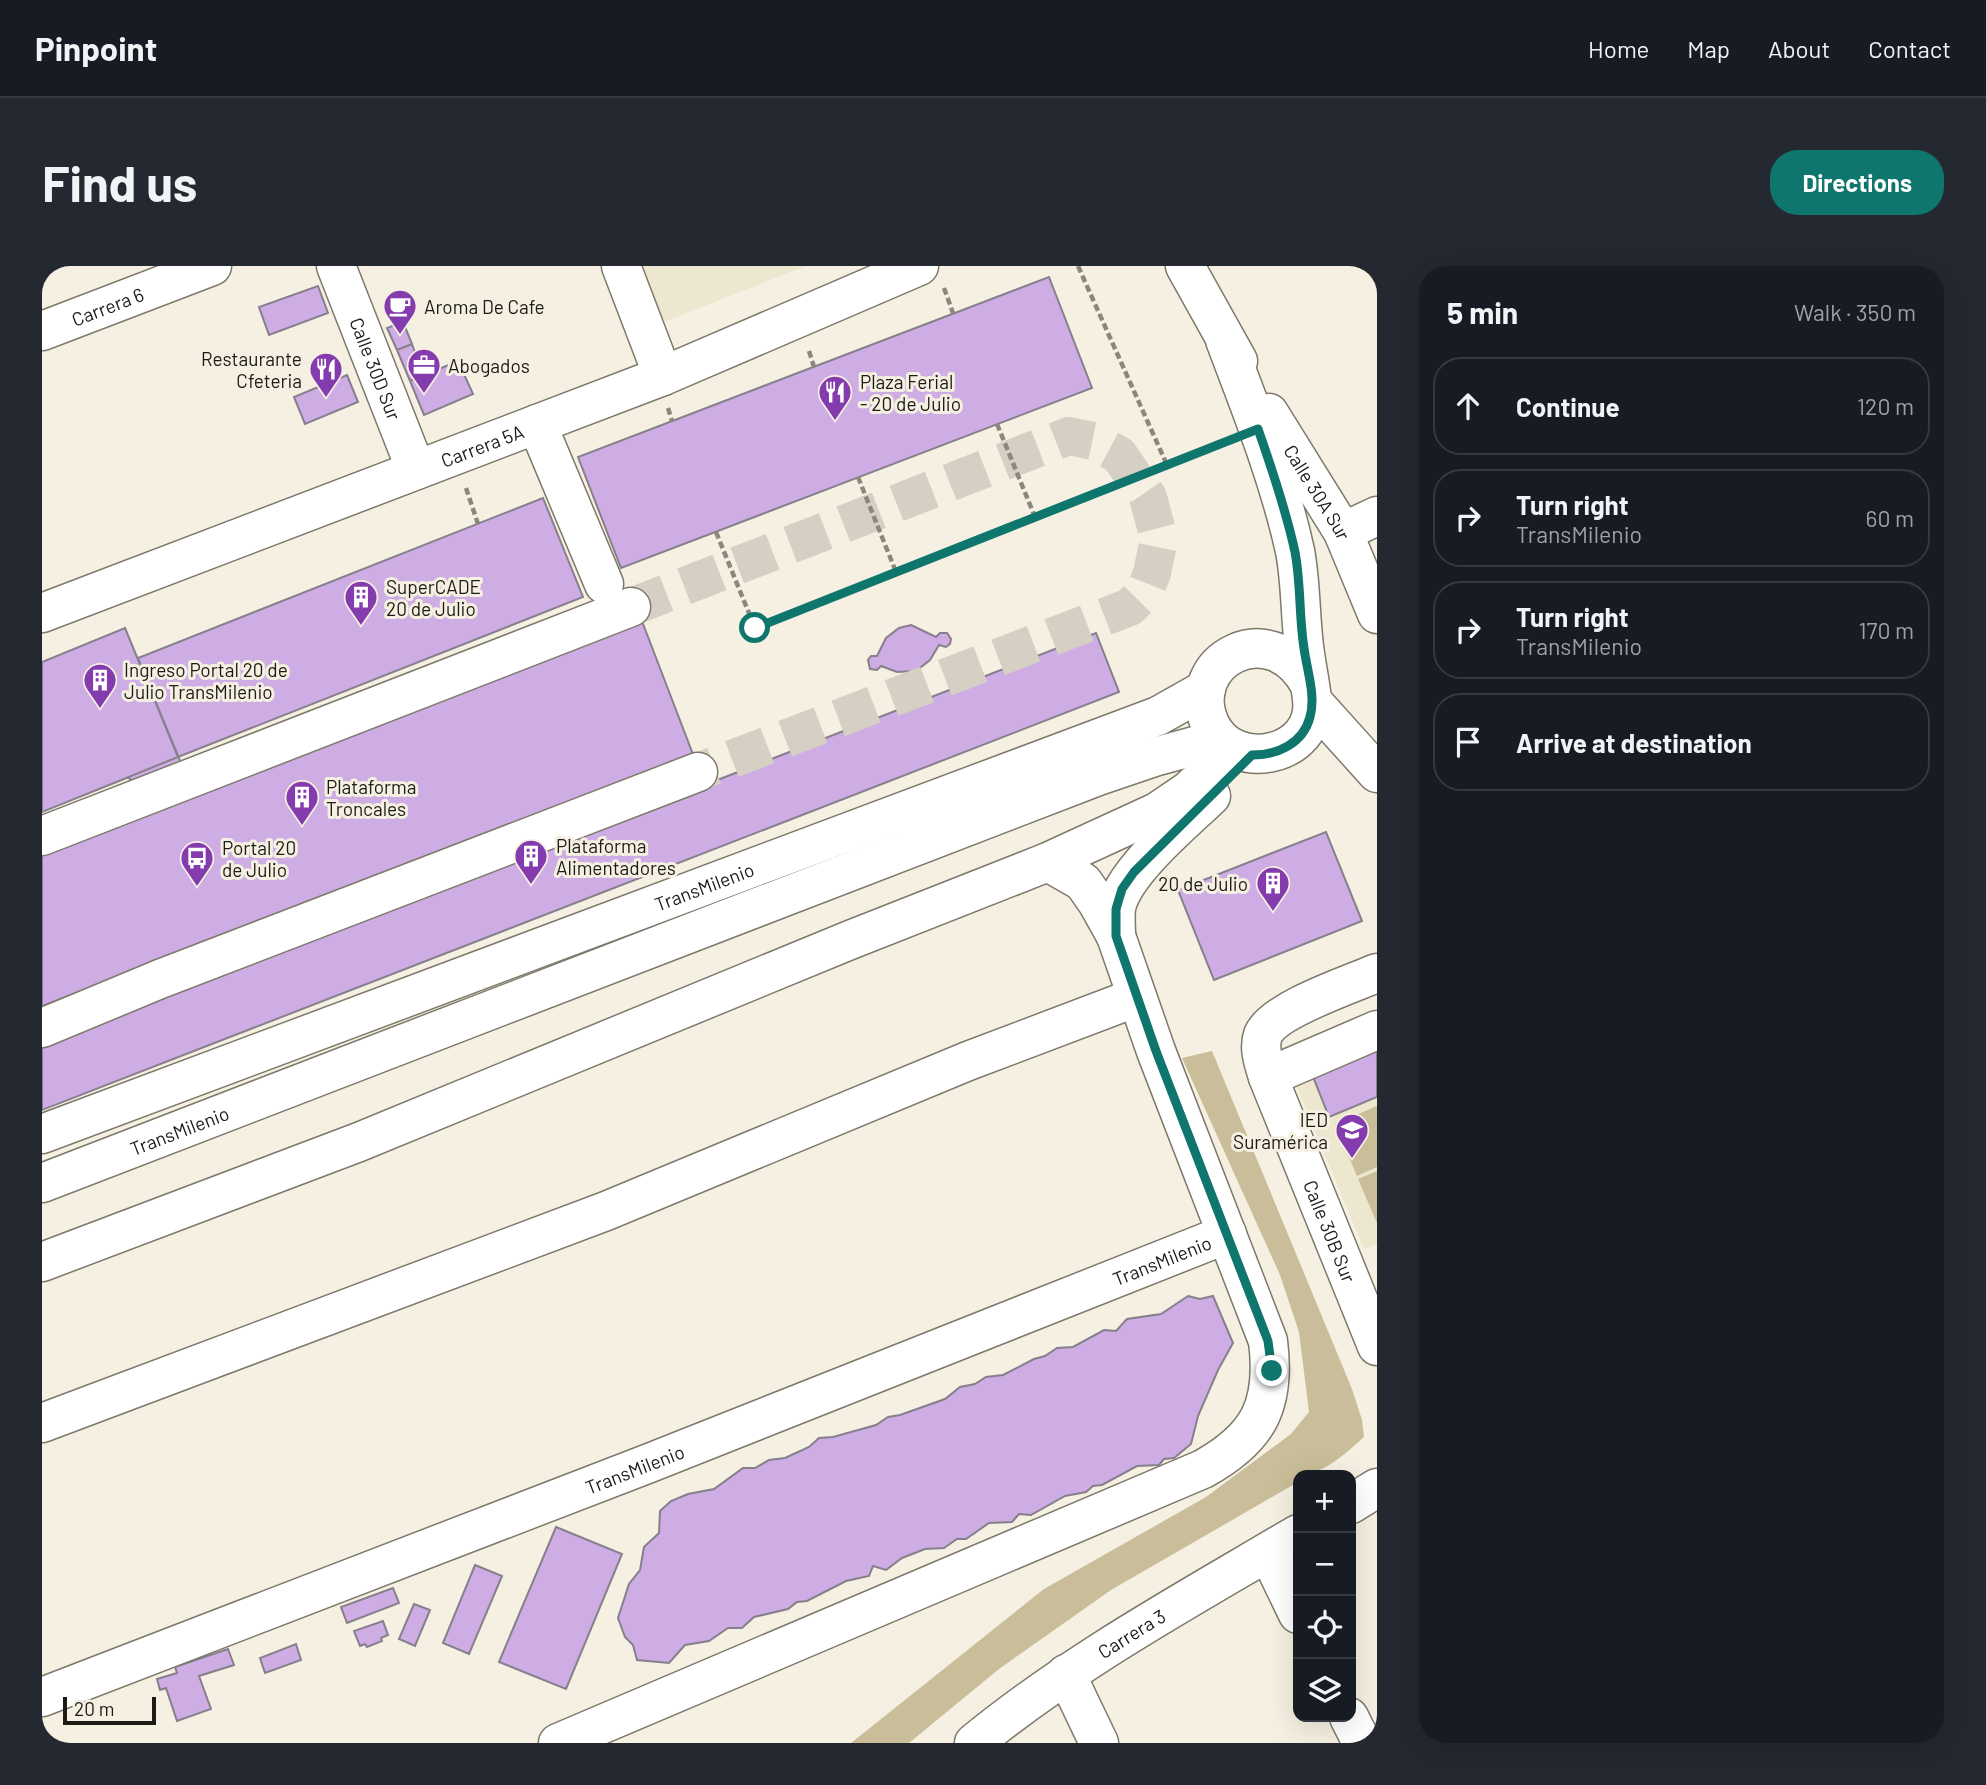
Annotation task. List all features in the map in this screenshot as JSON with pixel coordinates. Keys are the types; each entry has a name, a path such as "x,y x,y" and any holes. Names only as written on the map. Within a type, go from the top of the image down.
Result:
{"street":[{"name":"Carrera 6","path":"42,331 212,266"},
{"name":"Calle 30D Sur","path":"336,266 416,470"},
{"path":"621,266 666,392"},
{"name":"Calle 30A Sur","path":"1185,266 1225,340 1343,532 1377,614"},
{"name":"Carrera 5A","path":"42,613 537,424 666,392 931,277"},
{"name":"TransMilenio","path":"42,1183 1085,780 1154,757 1235,748 1274,753 1287,747 1301,736 1310,720 1311,693 1295,554 1282,498 1225,340"},
{"path":"42,836 618,595 537,424"},
{"path":"1343,532 1377,516"},
{"name":"TransMilenio","path":"42,1134 1158,716 1206,689 1212,674 1222,662 1237,652 1254,648 1272,649 1288,656 1301,668 1311,693 1377,773"},
{"path":"1206,689 1205,709 1210,726 1235,748"},
{"name":"TransMilenio","path":"42,1262 359,1142 850,940 1048,862 1157,812 1188,791 1235,748"},
{"name":"TransMilenio","path":"1116,936 1116,909 1122,889 1235,748"},
{"path":"42,1028 173,974 698,772"},
{"name":"TransMilenio","path":"558,1743 1191,1475 1231,1454 1254,1429 1267,1403 1272,1371 1268,1341 1116,936 1083,882 1048,862"},
{"path":"1377,973 1277,1017 1262,1036 1262,1058 1268,1077 1377,1030"},
{"path":"42,1423 606,1211 968,1061 1137,997"},
{"name":"Calle 30B Sur","path":"1268,1077 1365,1279 1377,1346"},
{"name":"TransMilenio","path":"42,1697 648,1464 1227,1234"},
{"path":"1283,1543 1294,1596"},
{"name":"Carrera 3","path":"974,1743 1021,1705 1066,1674 1136,1629 1283,1543"},
{"path":"1066,1674 1099,1743"},
{"path":"1352,1722 1362,1743"}],"path":[{"path":"1078,266 1167,465"},
{"path":"931,277 953,313"},
{"path":"809,351 814,366"},
{"path":"666,392 672,421"},
{"path":"997,424 1035,517"},
{"path":"716,531 755,628 1258,429"},
{"path":"858,477 896,572"},
{"path":"465,485 478,524"}],"shaded area":[{"path":"643,266 806,266 664,322"},
{"name":"IED Suramérica","path":"1377,1041 1377,1244 1364,1249 1292,1076"},
{"path":"1212,1051 1352,1389 1362,1420 1364,1437 1325,1467 1318,1470 1293,1470 1293,1485 1111,1590 999,1669 909,1743 851,1743 1044,1589 1206,1497 1291,1434 1309,1412 1299,1332 1280,1275 1182,1058"},
{"path":"1377,1106 1377,1167 1357,1176 1335,1124"},
{"path":"1377,1171 1377,1223 1358,1179"}],"building":[{"name":"Plaza Ferial - 20 de Julio","path":"1049,277 1092,388 621,568 578,457"},
{"path":"318,286 328,313 269,335 259,307"},
{"name":"Aroma De Cafe","path":"403,322 412,344 397,350 387,328"},
{"path":"412,344 423,376 410,381 397,350"},
{"path":"458,361 473,394 424,415 410,381"},
{"name":"Restaurante Cfeteria","path":"347,375 358,402 305,424 294,397"},
{"name":"SuperCADE 20 de Julio","path":"543,498 583,597 178,757 138,658"},
{"name":"Portal 20 de Julio","path":"640,616 694,757 661,802 1096,633 1119,692 42,1110 42,1042 208,943 42,1006 42,845 141,808 129,777 42,812 42,662 125,628 191,787"},
{"name":"Plataforma Troncales","path":"640,616 694,757 42,1006 42,845"},
{"path":"911,625 936,637 940,633 947,633 951,639 950,644 946,647 939,645 930,660 916,671 897,672 881,666 877,670 870,669 868,660 871,656 877,656 886,638 899,628"},
{"name":"Ingreso Portal 20 de Julio TransMilenio","path":"125,628 178,757 42,812 42,662"},
{"name":"Plataforma Alimentadores","path":"1096,633 1119,692 42,1110 42,1042"},
{"name":"20 de Julio","path":"1326,832 1362,921 1214,980 1178,890"},
{"path":"1377,1048 1377,1097 1329,1117 1312,1074"},
{"path":"1188,1296 1200,1299 1213,1296 1233,1343 1198,1416 1191,1444 1174,1458 1164,1459 1159,1465 1137,1466 1102,1485 1093,1486 1086,1492 1065,1496 1031,1515 1019,1514 1012,1522 989,1523 966,1539 957,1539 944,1548 925,1549 902,1558 886,1570 873,1566 869,1576 846,1581 807,1601 797,1602 788,1609 754,1617 742,1628 728,1628 709,1641 685,1645 669,1663 637,1660 633,1645 625,1637 618,1618 629,1584 640,1570 644,1547 659,1533 660,1511 671,1501 688,1494 714,1489 743,1468 755,1468 769,1460 785,1458 809,1447 819,1438 833,1437 876,1425 888,1417 945,1399 960,1387 975,1384 986,1377 1003,1375 1057,1348 1073,1347 1104,1330 1116,1331 1127,1319 1161,1314"},
{"path":"556,1527 622,1554 566,1689 499,1662"},
{"path":"475,1565 502,1576 469,1654 443,1643"},
{"path":"393,1588 399,1603 347,1623 341,1607"},
{"path":"414,1604 430,1610 415,1646 399,1639"},
{"path":"383,1621 388,1635 381,1638 382,1641 367,1647 365,1644 360,1646 354,1631"},
{"path":"296,1644 301,1660 265,1673 260,1658"},
{"path":"228,1649 234,1665 199,1676 211,1709 177,1721 166,1688 160,1690 157,1679 177,1673 175,1667"}],"tunnel":[{"path":"631,607 1069,436 1093,441 1119,455 1148,497 1159,539 1152,573 1144,593 1130,607 698,772"}],"place":[{"name":"Aroma De Cafe","path":"400,336"},
{"name":"Abogados","path":"424,395"},
{"name":"Restaurante Cfeteria","path":"326,399"},
{"name":"Plaza Ferial - 20 de Julio","path":"835,422"},
{"name":"SuperCADE 20 de Julio","path":"361,627"},
{"name":"Ingreso Portal 20 de Julio TransMilenio","path":"100,710"},
{"name":"Plataforma Troncales","path":"302,827"},
{"name":"Plataforma Alimentadores","path":"531,886"},
{"name":"Portal 20 de Julio","path":"197,888"},
{"name":"20 de Julio","path":"1273,913"},
{"name":"IED Suramérica","path":"1352,1160"}],"route":[{"path":"755,628 1258,429 1282,498 1295,554 1313,702 1310,720 1301,736 1287,747 1274,753 1252,755 1134,872 1122,889 1116,909 1116,936 1156,1051 1268,1341 1272,1371"}]}
